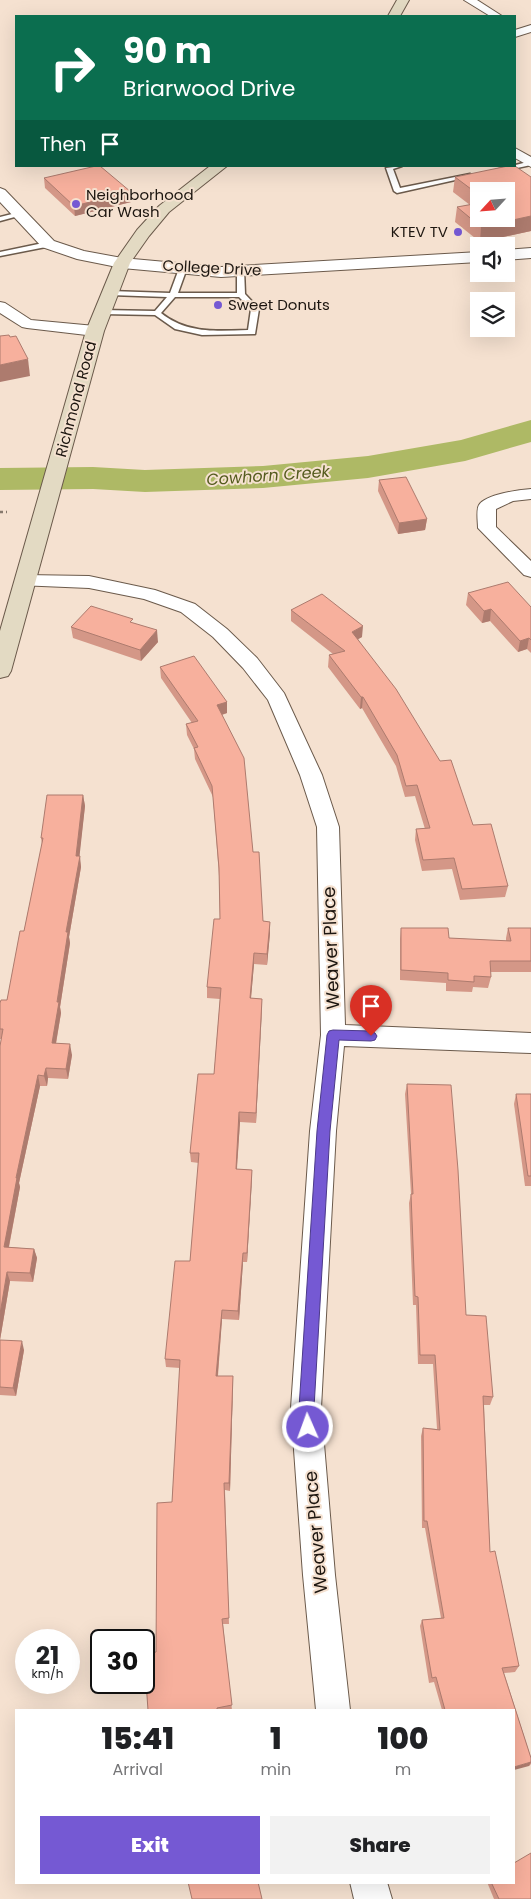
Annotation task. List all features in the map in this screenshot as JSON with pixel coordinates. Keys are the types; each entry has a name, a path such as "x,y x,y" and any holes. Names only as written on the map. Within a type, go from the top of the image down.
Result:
{"main road":[{"path":"395,15 403,0"},
{"name":"Richmond Road","path":"0,671 64,448 95,331 122,263 143,233 164,209 219,167"}],"street":[{"path":"469,0 495,15"},
{"path":"516,151 531,147"},
{"path":"516,152 531,163"},
{"name":"College Drive","path":"0,193 48,244 83,256 122,263 221,272 470,258"},
{"path":"515,254 531,253"},
{"path":"0,306 27,324 95,331"},
{"path":"531,494 509,496 487,506 487,528 531,571"},
{"name":"Weaver Place","path":"25,581 89,582 148,594 188,608 220,632 250,663 277,698 311,775 328,828 333,1035 323,1131 306,1408 319,1576 333,1709"},
{"path":"333,1035 531,1043"},
{"path":"369,1884 373,1899"}],"lane":[{"path":"516,165 531,163"},
{"path":"394,167 389,168 397,191 481,174"},
{"path":"0,219 20,214"},
{"path":"0,254 48,244"},
{"path":"157,313 173,295 184,268"},
{"path":"241,271 241,295"},
{"path":"102,312 157,313 165,321 193,333 252,332 255,309 241,295 110,293"}],"path":[{"path":"0,512 7,512"}],"building":[{"path":"92,167 101,167 131,192 74,206 44,178"},
{"path":"503,167 516,167 531,177 531,216 515,220 515,182 470,182 470,188 455,177"},
{"path":"470,205 470,218 457,207"},
{"path":"9,335 10,337 16,336 28,359 0,365 0,336"},
{"path":"406,477 427,519 399,523 379,480"},
{"path":"508,582 531,607 531,640 529,638 520,641 491,609 484,611 468,593"},
{"path":"322,594 363,626 352,632 396,689 440,761 451,760 473,825 491,824 508,886 462,889 454,858 423,860 416,829 430,828 417,785 406,786 397,755 363,697 361,697 329,655 345,651 291,610"},
{"path":"91,606 133,619 130,622 157,630 140,650 71,627"},
{"path":"194,656 227,702 217,705 244,758 253,852 259,852 263,921 270,922 267,954 254,953 250,998 262,999 256,1113 239,1112 236,1169 252,1170 247,1253 243,1253 238,1311 222,1310 216,1376 233,1376 229,1483 224,1483 229,1618 222,1619 232,1705 217,1709 148,1709 147,1694 155,1694 157,1503 172,1502 180,1360 165,1359 175,1261 190,1261 199,1153 190,1153 198,1074 214,1074 221,988 207,987 214,919 220,919 219,868 212,786 194,748 198,747 186,724 198,721 160,667"},
{"path":"47,795 83,795 76,856 80,856 66,932 68,932 52,1043 70,1044 66,1069 46,1068 44,1076 38,1075 16,1178 4,1247 34,1249 30,1273 7,1272 0,1314 0,1046 3,1029 0,1029 0,1003 1,1000 7,1000 20,931 24,931 43,838 41,838"},
{"path":"401,928 448,928 449,938 511,941 508,928 531,928 531,961 490,961 491,977 474,976 474,982 448,980 448,973 401,970"},
{"path":"407,1084 451,1085 466,1315 486,1316 493,1397 483,1396 490,1552 495,1551 519,1666 502,1668 531,1758 531,1762 515,1767 515,1709 445,1709 436,1677 432,1678 422,1620 444,1618 427,1521 424,1521 423,1428 440,1430 435,1355 420,1355 418,1297 415,1296 411,1194 413,1194"},
{"path":"516,1094 531,1094 531,1176 528,1176"},
{"path":"0,1340 22,1341 13,1388 0,1387"},
{"path":"531,1853 531,1899 499,1899 492,1884 515,1884 515,1862"},
{"path":"188,1884 258,1884 262,1899 192,1899"}],"waterway":[{"name":"Cowhorn Creek","path":"0,479 93,478 145,481 263,477 368,467 465,450 531,431"}],"place":[{"name":"Neighborhood Car Wash","path":"76,204"},
{"name":"KTEV TV","path":"458,232"},
{"name":"Sweet Donuts","path":"218,305"}],"route":[{"path":"308,1427 306,1408 323,1131 333,1035 371,1036"}]}
